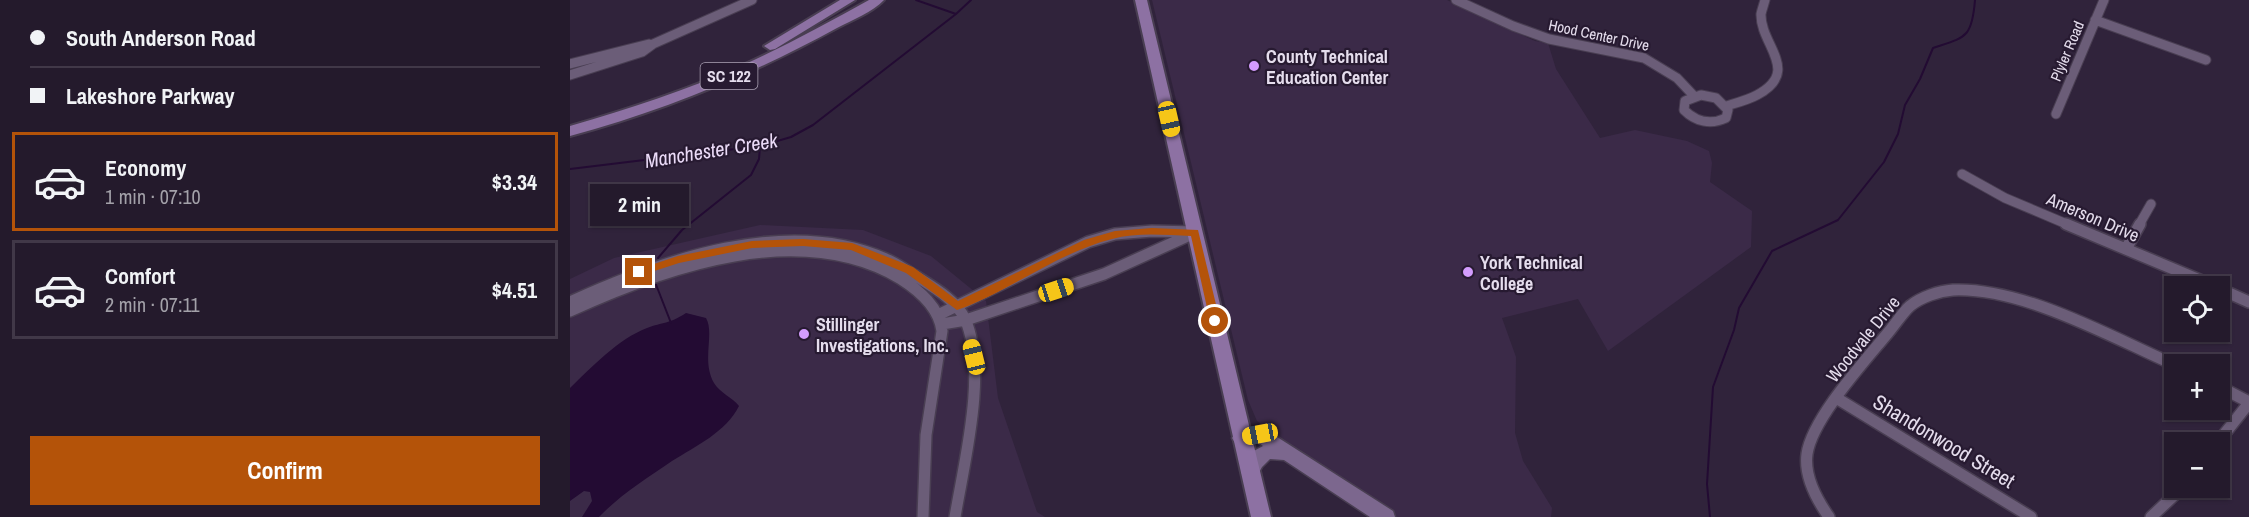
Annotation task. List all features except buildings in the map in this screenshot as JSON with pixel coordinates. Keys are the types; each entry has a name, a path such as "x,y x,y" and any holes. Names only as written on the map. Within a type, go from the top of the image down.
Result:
{"main road":[{"path":"770,46 849,0"},
{"name":"SC 122","path":"570,122 674,88 770,46 857,0"},
{"name":"SC 122","path":"570,131 653,105 712,83 772,57 877,0"},
{"path":"1142,0 1261,517"}],"street":[{"path":"570,75 642,52 653,44 752,0"},
{"name":"Hood Center Drive","path":"1456,0 1542,36 1647,58 1673,72 1694,96"},
{"path":"1726,106 1761,93 1770,86 1778,71 1777,53 1761,22 1765,0"},
{"name":"Plyler Road","path":"2056,114 2104,0"},
{"path":"2095,20 2206,60"},
{"path":"570,64 637,46 653,44"},
{"path":"1694,96 1716,98 1726,106 1728,114 1721,121 1700,121 1684,110 1685,101 1694,96"},
{"name":"Amerson Drive","path":"1962,174 2005,198 2190,276"},
{"path":"2126,249 2151,204"},
{"path":"940,320 957,306 1088,242 1115,234 1152,231 1195,232"},
{"path":"940,320 966,320 1104,274 1195,232"},
{"path":"570,302 603,286 678,260 752,244 803,243 852,246 876,254 909,270 957,306 966,320 974,357 972,403 955,517"},
{"path":"570,311 644,278 679,267 748,254 797,252 845,257 903,280 924,299 940,320 938,363 921,475 923,517"},
{"name":"Woodvale Drive","path":"1829,517 1821,507 1811,482 1807,452 1819,422 1910,306 1929,295 1952,290 1989,292 2031,306 2164,360"},
{"path":"2230,293 2249,302"},
{"path":"2226,432 2249,402 2230,392"},
{"name":"Shandonwood Street","path":"1838,399 2031,517"},
{"path":"1241,438 1260,434 1386,517"},
{"path":"1250,472 1256,459 1262,453 1274,450 1287,453"},
{"path":"2151,517 2171,498"}],"shaded area":[{"name":"York Technical College","path":"1152,0 1447,0 1535,41 1548,43 1556,69 1600,138 1635,130 1687,141 1709,151 1712,163 1710,182 1752,211 1751,247 1608,351 1578,299 1502,318 1516,357 1515,433 1523,461 1552,508 1551,517 1394,517 1315,465 1257,421 1248,400"},
{"path":"760,225 863,230 931,256 986,301 998,398 1037,512 1045,517 570,517 570,279 614,258"},
{"path":"686,313 706,318 709,332 710,374 714,383 739,406 718,431 634,487 599,517 582,517 592,501 590,492 584,491 570,501 570,388 606,354 626,339"}],"waterway":[{"path":"916,0 956,14"},
{"name":"Manchester Creek","path":"956,14 971,0"},
{"path":"1710,517 1707,484 1713,387 1734,330 1739,308 1772,251 1838,220 1884,162 1898,134 1905,105 1920,79 1933,48 1965,34 1972,22 1975,0"},
{"name":"Manchester Creek","path":"760,146 791,137 813,125 956,14"},
{"name":"Manchester Creek","path":"570,169 760,146"},
{"path":"658,258 682,230 751,175 759,159 760,146"},
{"path":"655,282 671,323"}],"place":[{"name":"County Technical Education Center","path":"1254,66"},
{"name":"York Technical College","path":"1468,272"},
{"name":"Stillinger Investigations, Inc.","path":"804,334"}],"route":[{"path":"639,272 715,250 752,244 803,243 852,246 876,254 909,270 957,306 1088,242 1115,234 1152,231 1195,232 1215,321"}]}
